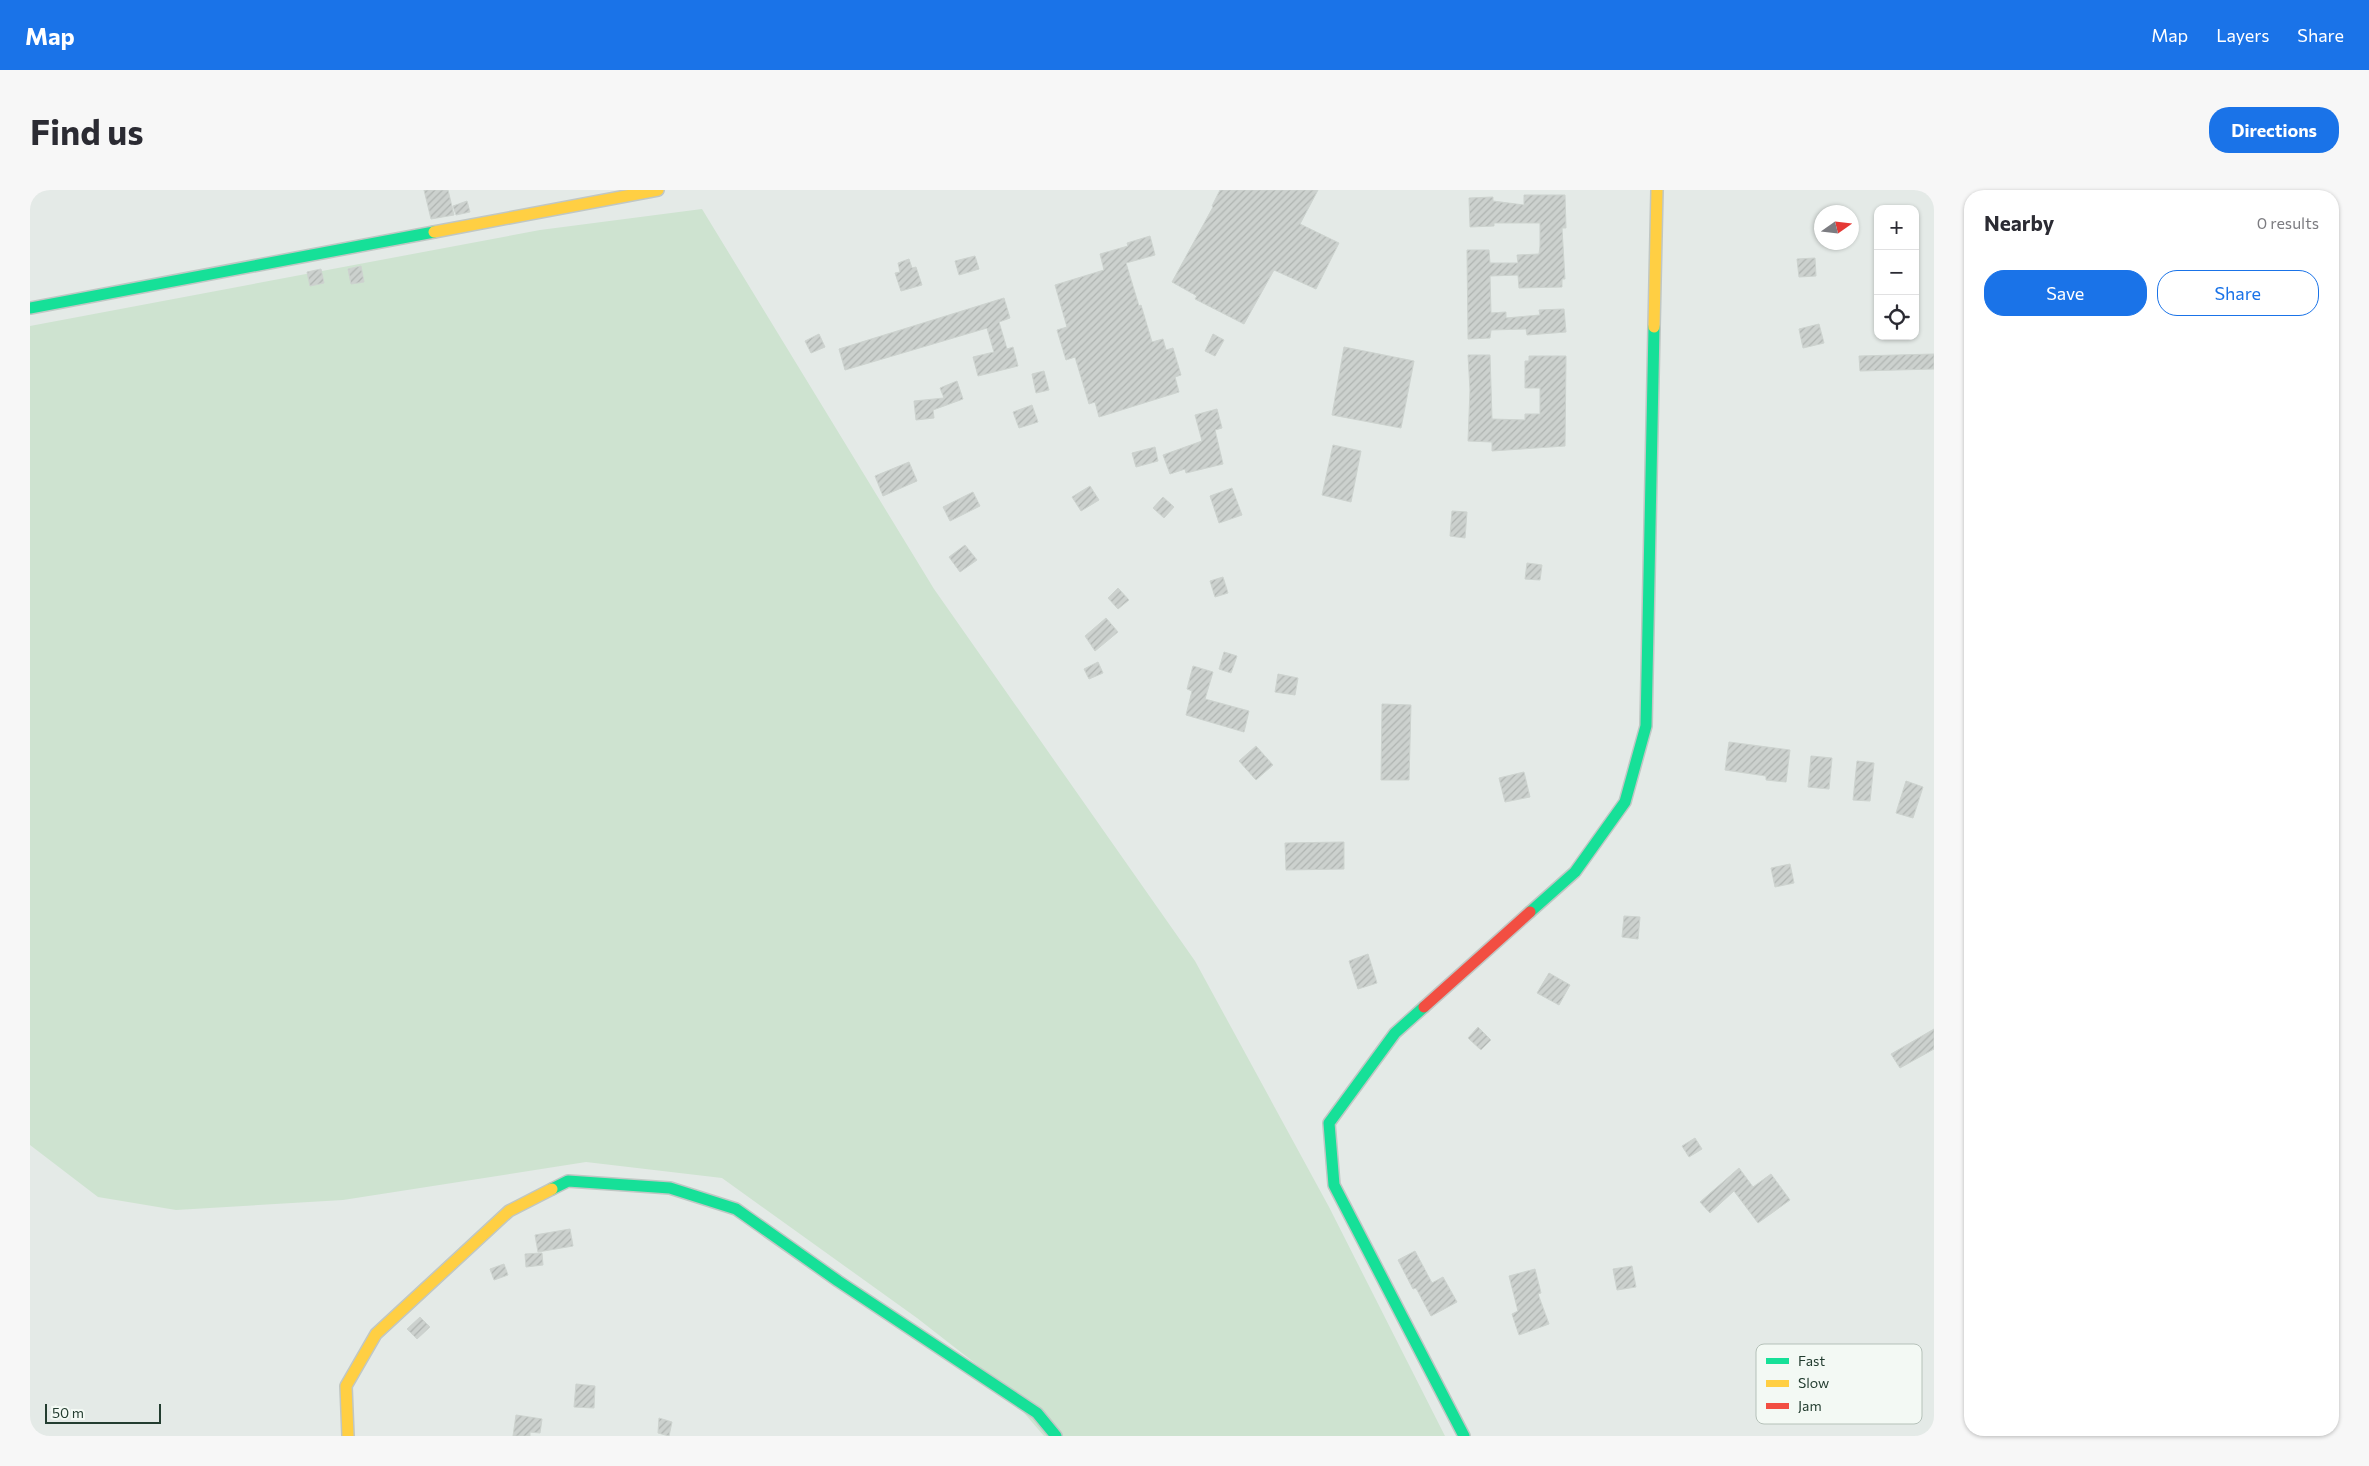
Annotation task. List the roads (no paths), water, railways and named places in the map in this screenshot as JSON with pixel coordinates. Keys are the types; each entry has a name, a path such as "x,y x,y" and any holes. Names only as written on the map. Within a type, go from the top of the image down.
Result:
{"main road":[{"path":"30,308 658,190"},
{"path":"1464,1436 1334,1185 1329,1123 1395,1033 1575,872 1625,802 1646,726 1657,190"},
{"path":"348,1436 346,1386 376,1334 509,1211 568,1181 670,1188 736,1209 838,1281 1037,1413 1056,1436"}]}
